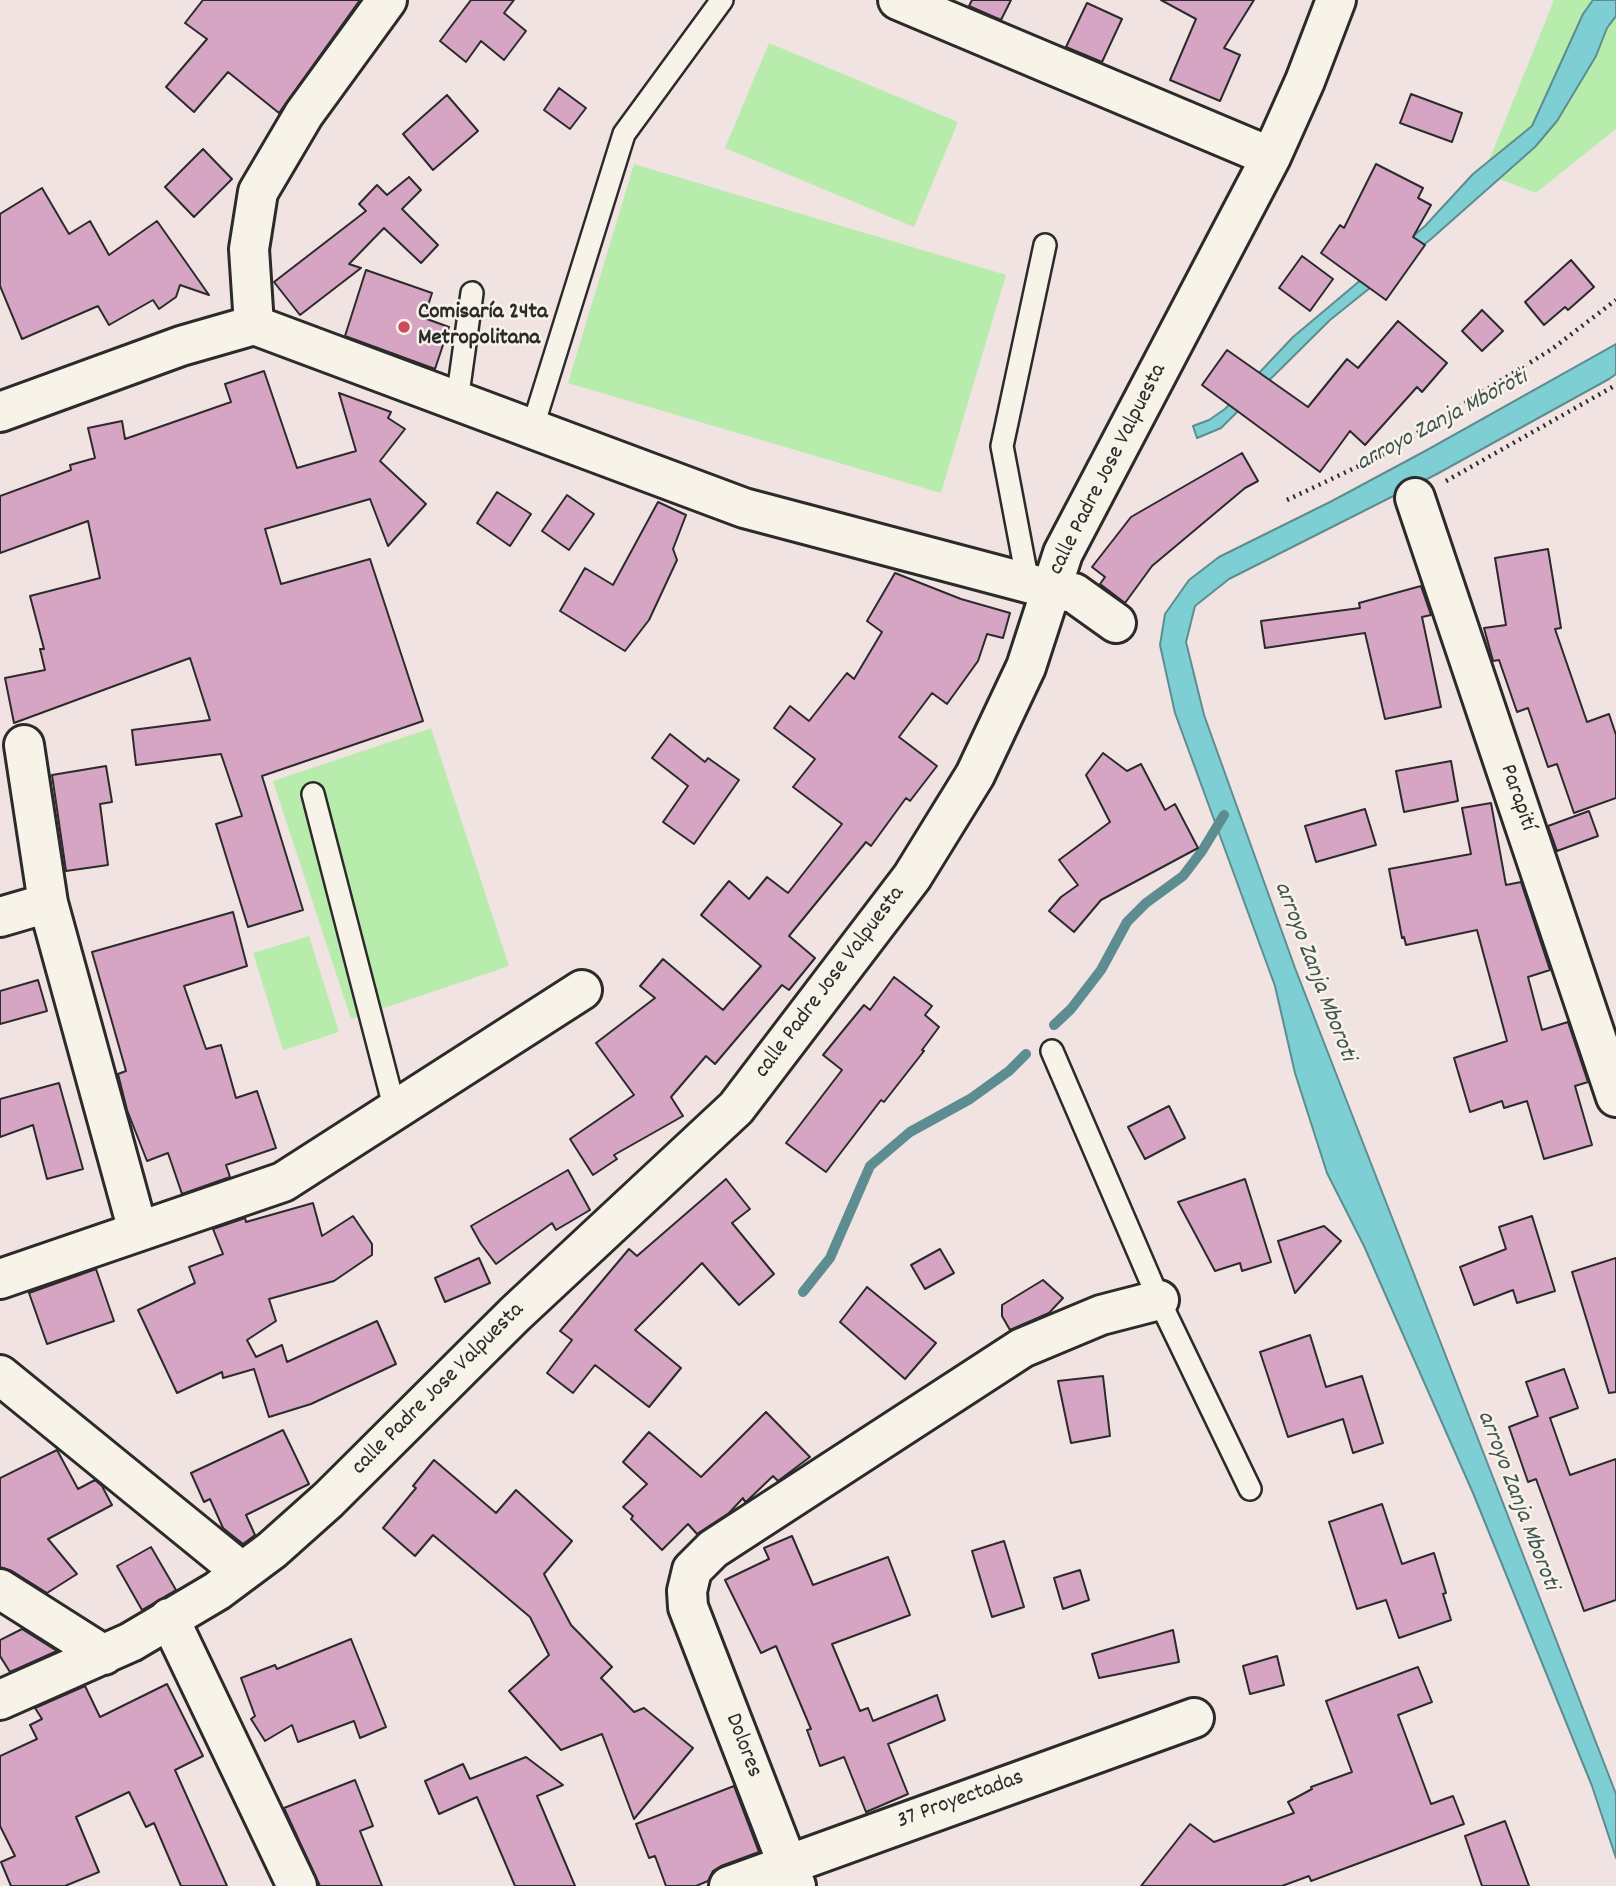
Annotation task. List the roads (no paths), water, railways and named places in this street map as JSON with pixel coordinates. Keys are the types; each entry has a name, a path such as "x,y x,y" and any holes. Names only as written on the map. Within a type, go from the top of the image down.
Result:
{"street":[{"path":"254,325 249,248 258,192 304,114 387,0"},
{"path":"898,0 1271,157"},
{"name":"calle Padre Jose Valpuesta","path":"0,1700 131,1642 216,1591 272,1550 328,1500 515,1314 736,1108 905,887 975,775 1026,667 1039,586 1063,553 1271,157 1336,0"},
{"path":"0,412 181,346 254,325 744,508 1074,593 1116,623"},
{"name":"Parapití","path":"1415,498 1616,1097"},
{"path":"24,745 48,903 138,1231"},
{"path":"0,917 48,903"},
{"path":"0,1279 283,1182 582,990"},
{"name":"Dolores","path":"791,1875 688,1607 687,1591 692,1570 713,1549 1022,1348 1101,1315 1159,1300"},
{"path":"0,1376 242,1572"},
{"path":"0,1589 104,1655"},
{"path":"169,1618 297,1886"},
{"name":"37 Proyectadas","path":"729,1886 791,1875 1194,1718"}],"lane":[{"path":"531,429 624,134 722,0"},
{"path":"1039,586 1002,446 1045,245"},
{"path":"457,401 472,293"},
{"path":"313,794 395,1110"},
{"path":"1052,1051 1159,1300 1250,1489"}],"water":[{"path":"1593,0 1616,0 1616,16 1607,28 1596,56 1557,121 1535,147 1431,239 1330,320 1221,428 1197,438 1193,426 1209,420 1225,409 1293,337 1425,226 1473,174 1532,126 1583,14"},
{"path":"1616,344 1616,374 1609,379 1435,475 1229,579 1195,606 1186,642 1204,715 1295,968 1616,1794 1616,1858 1592,1786 1473,1493 1364,1246 1327,1173 1295,1073 1275,986 1175,713 1160,645 1165,614 1189,580 1219,557 1332,501"}],"waterway":[{"path":"1054,1025 1071,1009 1101,970 1127,922 1146,903 1183,876 1224,815"},
{"path":"803,1292 830,1258 870,1166 910,1132 970,1099 1009,1071 1026,1054"}],"place":[{"name":"Comisaría 24ta Metropolitana","path":"404,327"}],"water label":[{"name":"arroyo Zanja Mboroti","path":"1443,422"},
{"name":"arroyo Zanja Mboroti","path":"1313,972"},
{"name":"arroyo Zanja Mboroti","path":"1516,1501"}]}
